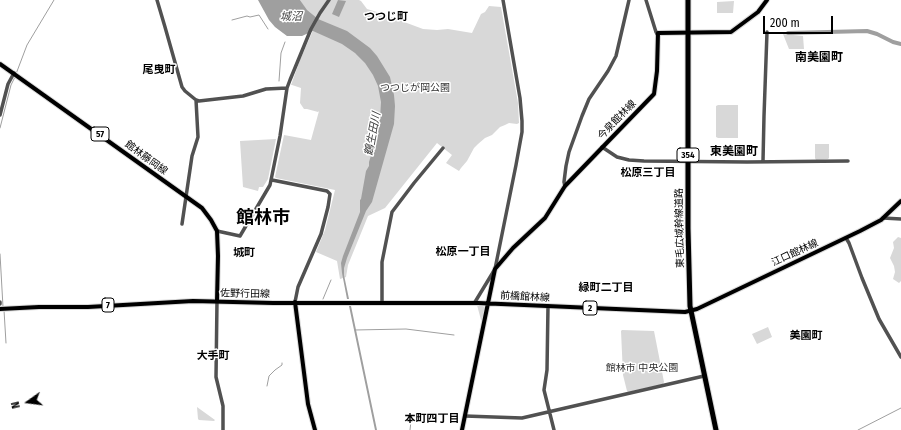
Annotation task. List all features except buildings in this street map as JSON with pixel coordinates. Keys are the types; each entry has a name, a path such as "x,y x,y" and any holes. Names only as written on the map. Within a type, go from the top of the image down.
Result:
{"highway":[{"name":"東毛広域幹線道路","path":"685,0 687,33"},
{"name":"東毛広域幹線道路","path":"688,0 686,253 690,311 715,430"}],"main road":[{"path":"657,34 659,32 731,32 758,12 767,0"},
{"name":"今泉館林線","path":"489,303 496,269 516,245 534,230 545,218 565,186 654,94 657,71 657,34"},
{"name":"館林藤岡線","path":"0,64 205,211 217,231 217,301"},
{"name":"江口館林線","path":"690,311 875,224 901,201"},
{"name":"佐野行田線","path":"0,309 193,301 489,303"},
{"path":"295,302 308,404 314,430"},
{"name":"前橋館林線","path":"462,430 489,303 682,312 690,311"}],"street":[{"path":"156,0 182,86 185,91 196,100 199,101 243,96 266,89 288,88"},
{"path":"217,231 240,236 267,191 272,180 288,88 293,71 308,36 320,13 329,0"},
{"path":"475,302 496,269 521,138 522,121 519,90 503,0"},
{"path":"565,186 564,182 569,152 589,99 608,71 616,56 629,0"},
{"path":"646,0 657,34"},
{"path":"763,161 767,32"},
{"path":"0,115 8,84 14,73"},
{"path":"182,224 192,156 198,138 196,100"},
{"path":"602,147 617,156 629,160 644,161 848,161"},
{"path":"382,302 382,262 392,212 443,148"},
{"path":"272,180 327,191 330,194 321,234 298,287 295,302"},
{"path":"883,218 901,219"},
{"path":"846,238 856,267 859,270 883,326 901,357"},
{"path":"217,301 216,376 223,406 223,430"},
{"path":"548,306 547,370 544,390 554,430"},
{"path":"465,416 522,418 703,376"}],"green space":[{"name":"つつじが岡公園","path":"300,0 359,0 367,9 423,29 448,29 472,33 481,14 485,12 489,6 501,7 518,103 519,123 509,123 500,127 492,135 485,138 474,148 467,161 459,171 446,163 452,155 437,143 385,208 368,216 348,265 346,277 340,279 337,261 316,252 325,230 335,190 275,177 284,135 311,140 319,111 304,109 300,103 301,88 291,85 314,28"},
{"path":"734,1 733,13 717,13 717,2"},
{"path":"783,34 803,36 804,49 789,49"},
{"path":"738,105 738,138 716,137 716,106"},
{"path":"276,139 268,179 263,187 259,187 258,191 243,187 240,141"},
{"path":"815,144 829,144 828,159 816,160"},
{"path":"898,237 901,238 901,281 899,283 893,279 895,272 890,258 894,248 893,242"},
{"path":"477,305 485,308 482,320 481,320"},
{"path":"768,327 772,337 757,344 752,334"},
{"name":"館林市 中央公園","path":"622,330 654,331 664,382 663,384 627,391 623,375"},
{"path":"197,407 215,420 199,420"}],"water":[{"name":"城沼","path":"258,0 300,0 307,10 318,19 347,31 370,48 377,56 390,77 395,106 394,124 372,202 366,211 344,268 349,299 347,299 341,263 360,212 360,200 366,171 369,166 380,119 381,102 378,86 365,63 355,53 342,44 313,31 302,36 287,36 275,27 269,20"},
{"path":"338,0 346,1 339,17 332,14"},
{"path":"349,306 351,306 377,430 375,430"}],"waterway":[{"path":"16,74 27,45 54,0"},
{"path":"232,20 247,16 250,17 259,15 268,29"},
{"path":"788,33 867,31 901,44"},
{"path":"279,81 281,53 285,42"},
{"path":"0,128 11,85 15,77"},
{"path":"0,254 3,307"},
{"path":"323,299 331,280"},
{"path":"4,310 6,343"},
{"path":"355,330 406,329 454,335"},
{"path":"267,386 269,376 282,365 282,363"},
{"path":"858,430 901,408"},
{"path":"410,430 411,421"}],"district":[{"name":"つつじ町","path":"386,17"},
{"name":"南美園町","path":"819,58"},
{"name":"尾曳町","path":"159,70"},
{"name":"東美園町","path":"734,152"},
{"name":"松原三丁目","path":"648,173"},
{"name":"館林市","path":"263,218"},
{"name":"松原一丁目","path":"463,252"},
{"name":"城町","path":"244,253"},
{"name":"緑町二丁目","path":"606,288"},
{"name":"美園町","path":"806,336"},
{"name":"大手町","path":"213,356"},
{"name":"本町四丁目","path":"432,419"}],"water label":[{"name":"鶴生田川","path":"373,134"}]}
